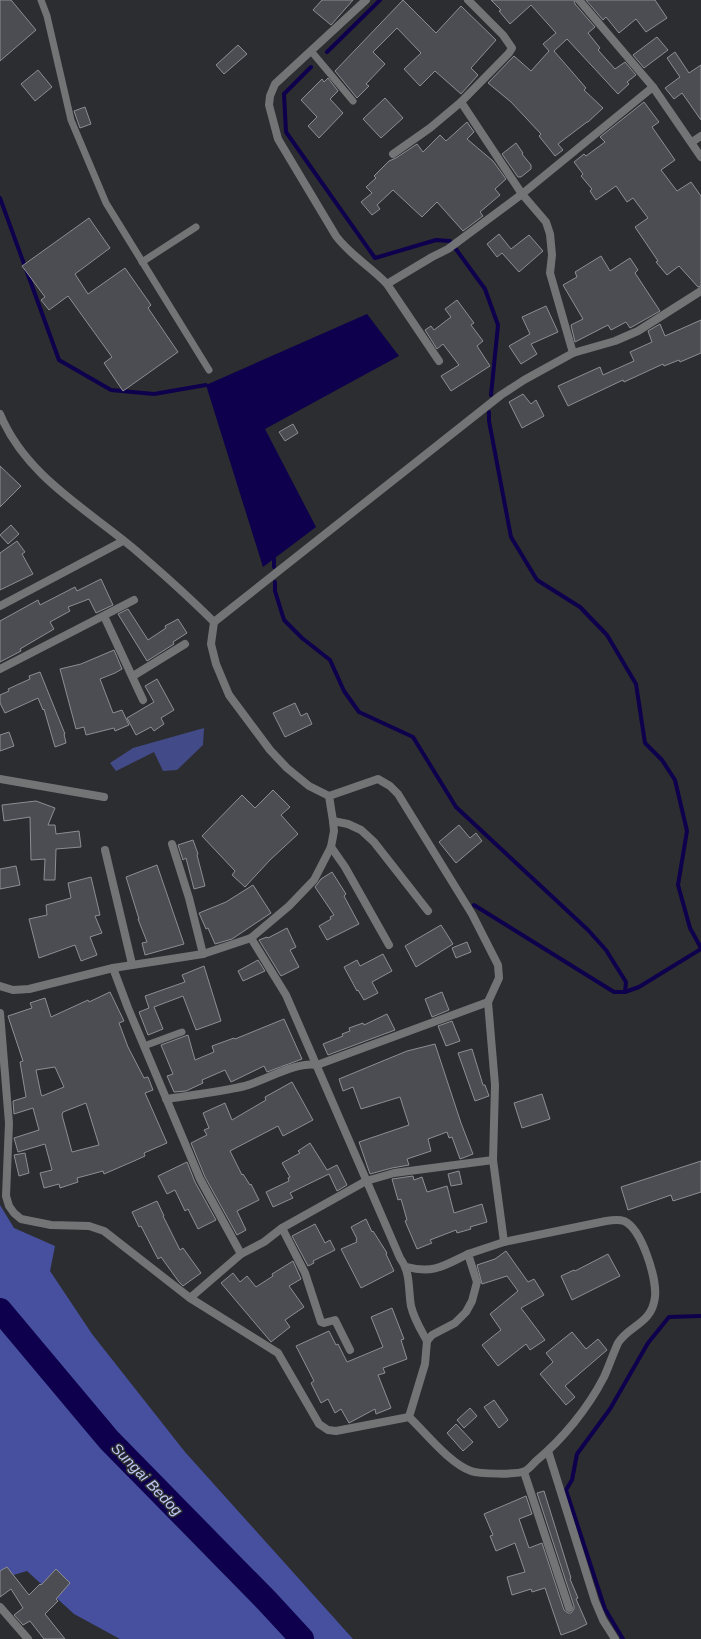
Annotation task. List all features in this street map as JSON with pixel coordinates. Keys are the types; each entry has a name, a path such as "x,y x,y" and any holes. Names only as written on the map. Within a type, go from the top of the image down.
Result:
{"street":[{"path":"366,0 275,84 270,96 269,105 278,139 330,227 344,247 377,273 387,284 439,361"},
{"path":"392,154 430,128 461,102 510,53 512,48 503,35 468,0"},
{"path":"579,0 653,87 701,157"},
{"path":"387,284 448,249 522,194 653,87"},
{"path":"461,102 522,194 546,222 551,244 550,273 573,353"},
{"path":"692,142 701,136"},
{"path":"504,1242 493,1160 495,1085 488,1002 499,978 498,965 472,914 398,794 390,786 378,779 328,796 309,786 286,768 270,750 229,695 216,664 211,644 214,622 501,395 524,380 573,353 615,341 638,331 701,291"},
{"path":"0,414 3,432 40,474 185,593 214,622"},
{"path":"0,606 123,541"},
{"path":"0,669 134,600"},
{"path":"104,616 143,700"},
{"path":"133,676 184,644"},
{"path":"0,779 104,797"},
{"path":"0,986 13,990 29,989 132,964 203,954 251,938 289,906 314,880 331,846 334,831 328,796"},
{"path":"333,821 348,824 361,830 374,842 428,911"},
{"path":"172,844 189,898 203,954"},
{"path":"331,846 345,867 389,945"},
{"path":"104,850 132,964"},
{"path":"251,938 286,995 400,1258 407,1267 411,1307 416,1322 427,1341"},
{"path":"113,968 200,1179 241,1254"},
{"path":"166,1099 244,1086 302,1065 317,1065 488,1002"},
{"path":"0,1013 9,1123 6,1196 9,1206 14,1213 21,1219 30,1222 51,1225 89,1226 104,1232 190,1298 278,1353 319,1424 323,1428 336,1431 410,1417"},
{"path":"190,1298 241,1254 264,1242 282,1228 366,1180 394,1174 493,1160"},
{"path":"407,1267 418,1270 434,1270 468,1254 504,1242 619,1220 626,1222 641,1240 652,1272 655,1297 650,1312 643,1321 625,1335 619,1342 604,1377 583,1411 548,1451 524,1472 485,1474 471,1471 460,1466 410,1417"},
{"path":"282,1228 305,1273 321,1322 324,1323 335,1320 350,1350"},
{"path":"410,1417 425,1364 427,1341 432,1334 455,1323 466,1312 472,1301 477,1282 468,1254"},
{"path":"548,1451 595,1601 603,1620 615,1639"},
{"path":"524,1472 569,1608"},
{"path":"0,1607 28,1639"}],"lane":[{"path":"41,0 47,16 72,120 106,203 209,370"},
{"path":"311,51 353,101"},
{"path":"142,262 196,227"},
{"path":"144,1046 182,1032"}],"shaded area":[{"path":"367,314 399,356 265,429 316,527 263,567 206,385"},
{"path":"204,728 203,745 177,770 163,771 154,752 116,771 110,763 133,748"},
{"path":"0,1205 14,1228 55,1246 50,1271 92,1334 185,1452 353,1639 120,1639 74,1614 27,1571 0,1579"}],"building":[{"path":"0,0 11,0 36,30 0,61"},
{"path":"322,0 353,0 331,25 313,10"},
{"path":"403,0 436,33 461,6 496,40 471,68 478,75 461,94 435,71 420,86 404,69 421,53 397,28 373,52 385,64 366,84 369,86 357,98 335,71"},
{"path":"491,0 574,0 575,4 595,27 588,33 600,48 598,50 615,69 625,62 636,75 627,82 629,84 618,94 567,39 554,51 586,88 584,90 603,108 588,122 558,144 563,150 555,156 539,136 541,134 511,102 488,83 514,56 531,71 549,51 543,44 556,33 531,5 510,24 499,11 501,10"},
{"path":"586,0 655,0 667,18 646,32 636,19 619,33 606,17 603,20"},
{"path":"657,37 668,50 644,68 633,55"},
{"path":"238,45 247,54 224,74 216,65"},
{"path":"675,52 689,73 701,65 701,120 682,93 674,99 665,88 680,77 667,58"},
{"path":"38,70 52,87 35,101 21,84"},
{"path":"328,78 338,91 330,99 343,113 319,138 308,126 317,117 301,100 322,79 324,82"},
{"path":"385,98 403,118 381,138 363,119"},
{"path":"644,102 659,122 652,127 675,160 661,170 677,191 691,182 701,196 701,286 698,287 679,266 667,275 656,262 658,261 635,227 648,218 633,198 627,202 616,186 596,200 590,191 592,189 581,176 583,174 574,162 584,154 586,156 605,142 600,137"},
{"path":"85,107 91,124 80,128 74,111"},
{"path":"467,122 474,132 467,139 493,161 506,179 495,189 500,195 480,212 483,216 463,231 437,202 422,217 393,190 377,205 380,209 372,215 361,202 372,193 366,187 376,178 374,176 389,161 417,144 423,152 440,135 446,141"},
{"path":"516,143 523,153 522,154 531,165 531,169 521,177 518,177 502,154"},
{"path":"89,218 110,248 75,274 88,294 125,268 151,305 148,308 178,352 123,391 104,363 112,357 68,296 49,310 41,300 45,297 22,266"},
{"path":"499,234 511,249 529,235 543,251 519,272 502,253 497,257 487,244"},
{"path":"601,256 610,271 630,258 638,270 635,273 660,311 630,328 626,322 611,330 608,325 575,342 571,325 583,319 563,285 577,277 575,272"},
{"path":"457,300 474,323 471,325 483,341 477,346 490,366 451,391 441,376 459,365 443,344 437,349 425,330 431,326 434,330 451,317 445,309"},
{"path":"546,306 558,332 531,344 537,354 521,364 509,346 530,334 522,317"},
{"path":"701,320 701,353 680,362 679,360 664,366 663,364 624,382 623,380 568,406 558,386 600,367 603,375 634,361 630,352 652,342 648,331 660,324 665,336"},
{"path":"523,394 531,404 536,400 544,416 522,428 509,402"},
{"path":"293,424 298,433 285,441 279,432"},
{"path":"0,466 21,486 0,507"},
{"path":"11,525 19,534 8,544 0,535"},
{"path":"17,541 25,552 22,554 33,574 0,590 0,553"},
{"path":"101,579 113,605 96,613 89,599 68,607 70,611 50,622 54,629 20,649 21,651 0,662 0,621 38,600 40,605 75,587 77,591"},
{"path":"128,609 148,640 166,628 165,626 178,619 187,633 173,642 174,644 147,661 118,614"},
{"path":"114,650 122,669 100,679 113,713 122,710 129,725 115,731 114,728 86,735 84,727 76,729 60,669 81,664"},
{"path":"40,672 65,734 66,743 55,747 44,709 43,710 38,698 5,713 0,703 0,695 9,691 8,689 30,679 29,676"},
{"path":"157,679 174,710 161,718 164,724 154,731 151,727 136,735 127,718 154,702 145,686"},
{"path":"295,703 301,716 307,713 312,724 285,737 273,713"},
{"path":"9,732 14,746 0,751 0,735"},
{"path":"273,790 290,807 281,815 298,834 270,860 245,887 232,875 235,871 202,836 242,795 255,808"},
{"path":"36,801 55,808 48,825 55,825 56,834 79,831 81,847 56,849 55,880 44,880 45,859 31,860 30,817 4,821 2,805"},
{"path":"459,825 470,838 476,833 482,841 456,863 439,842"},
{"path":"193,840 198,854 205,886 194,889 186,858 183,860 178,845"},
{"path":"157,865 184,944 145,955 142,943 147,942 138,919 126,877"},
{"path":"16,866 20,885 0,889 0,869"},
{"path":"332,872 346,894 344,896 359,924 327,940 319,926 331,919 330,917 334,915 315,887 321,879"},
{"path":"91,877 100,915 95,916 102,933 90,937 97,955 81,961 75,945 39,958 29,919 47,915 46,905 71,898 68,883"},
{"path":"253,885 271,913 232,939 215,944 199,913 226,902"},
{"path":"441,925 453,944 416,967 405,946"},
{"path":"287,928 296,947 290,950 299,967 281,976 259,940 268,938"},
{"path":"467,942 471,952 456,958 452,948"},
{"path":"383,954 392,971 372,982 378,993 364,1000 358,990 357,991 344,967 357,960 360,966"},
{"path":"258,960 265,971 243,981 238,971"},
{"path":"204,966 221,1021 196,1030 183,996 154,1007 163,1029 148,1035 139,1012 149,1008 145,996 185,982 182,975"},
{"path":"110,992 124,1021 119,1023 128,1047 144,1078 148,1077 153,1090 145,1093 167,1143 144,1153 145,1156 104,1174 103,1171 77,1178 78,1182 60,1188 59,1184 44,1188 40,1173 52,1170 45,1144 18,1152 14,1138 39,1130 33,1108 14,1114 13,1101 26,1097 20,1062 23,1061 8,1016 32,1008 30,1003 45,998 51,1017 88,1000 89,1002","holes":["55,1067 64,1087 42,1096 36,1070","86,1103 99,1145 72,1152 62,1115 63,1112"]},
{"path":"442,992 449,1010 432,1017 425,999"},
{"path":"387,1014 395,1030 328,1055 323,1044 343,1036 342,1034 350,1031 349,1028 363,1023 364,1025"},
{"path":"284,1019 302,1059 267,1072 264,1066 231,1082 225,1070 202,1080 203,1083 186,1091 174,1092 167,1076 173,1074 161,1045 188,1035 195,1060 214,1052 212,1046 234,1038 235,1039"},
{"path":"452,1021 460,1041 446,1046 438,1026"},
{"path":"435,1044 461,1123 473,1154 460,1159 452,1137 449,1138 447,1132 428,1139 431,1151 407,1159 409,1165 370,1174 359,1142 409,1125 400,1097 361,1109 353,1087 343,1091 339,1079 407,1051"},
{"path":"472,1049 483,1085 485,1085 489,1096 475,1101 458,1053"},
{"path":"292,1082 313,1120 283,1136 278,1126 230,1151 242,1175 243,1174 250,1185 251,1184 259,1200 237,1211 246,1230 237,1235 205,1177 191,1143 207,1135 204,1130 209,1128 203,1113 225,1103 232,1120 266,1100 265,1097"},
{"path":"542,1094 550,1119 522,1128 514,1103"},
{"path":"310,1143 327,1170 337,1165 347,1185 337,1191 329,1174 290,1193 293,1198 273,1207 266,1192 289,1181 288,1178 290,1177 282,1163 300,1153 298,1151"},
{"path":"25,1153 29,1173 19,1176 14,1155"},
{"path":"701,1161 701,1192 673,1201 671,1195 628,1210 621,1187"},
{"path":"187,1162 195,1182 216,1220 198,1229 188,1209 185,1211 175,1190 167,1194 158,1176"},
{"path":"459,1171 462,1184 451,1186 448,1174"},
{"path":"413,1176 414,1180 422,1177 427,1192 447,1186 454,1213 482,1204 487,1222 470,1227 471,1229 457,1233 456,1230 430,1240 432,1243 417,1249 405,1221 407,1220 401,1199 398,1200 392,1179"},
{"path":"157,1201 180,1250 183,1248 201,1273 183,1286 161,1257 158,1259 132,1212"},
{"path":"366,1219 372,1232 373,1231 387,1253 386,1254 394,1271 361,1288 341,1249 357,1242 351,1227"},
{"path":"315,1224 325,1243 330,1240 335,1250 313,1261 314,1263 308,1266 292,1236"},
{"path":"506,1251 528,1282 534,1279 544,1295 521,1308 545,1340 530,1350 526,1344 498,1366 482,1345 501,1330 490,1314 518,1291 507,1276 482,1284 477,1265 495,1259"},
{"path":"608,1254 620,1276 572,1300 561,1276 574,1270 575,1271"},
{"path":"293,1261 301,1279 289,1286 304,1307 285,1320 290,1327 271,1342 221,1283 233,1273 240,1282 247,1276 256,1287 273,1276 272,1274"},
{"path":"392,1308 404,1339 401,1340 407,1359 383,1368 385,1373 378,1375 391,1408 376,1414 375,1409 349,1423 341,1409 335,1413 328,1399 321,1403 311,1383 314,1381 296,1346 329,1331 336,1345 338,1344 347,1362 383,1347 371,1317"},
{"path":"572,1332 586,1349 598,1339 607,1350 565,1386 575,1397 566,1405 540,1374 553,1362 546,1353"},
{"path":"494,1400 508,1420 499,1428 484,1407"},
{"path":"470,1408 477,1416 464,1428 457,1420"},
{"path":"456,1424 473,1442 463,1451 447,1433"},
{"path":"544,1491 571,1578 570,1579 578,1598 576,1599 587,1624 561,1635 545,1588 532,1592 531,1589 512,1595 507,1577 525,1572 515,1543 496,1551 490,1536 493,1535 484,1514 526,1496 532,1514 519,1519 529,1548 542,1543 564,1610 571,1613 574,1606 537,1493"},
{"path":"7,1567 29,1595 56,1569 70,1583 56,1599 58,1601 45,1614 65,1639 44,1639 30,1621 23,1625 14,1615 23,1608 11,1589 0,1597 0,1571"}],"waterway":[{"path":"327,52 380,0"},
{"path":"311,67 284,94 286,132 375,258 436,240 450,241 485,289 498,325 491,395"},
{"path":"0,198 59,360 111,390 154,394 206,385"},
{"path":"489,412 489,421 511,537 537,580 580,607 607,635 636,684 645,743 662,760 675,780 687,831 678,885 690,928 701,948"},
{"path":"274,559 274,567"},
{"path":"275,582 275,591 284,620 302,638 330,660 344,691 359,712 413,737 456,807 588,930 606,950 626,982 625,992"},
{"path":"474,905 614,992 625,992 639,987 701,949"},
{"name":"Sungai Bedog","path":"0,1310 109,1440 267,1601 302,1639"},
{"path":"623,1639 605,1609 566,1490 572,1480 577,1454 610,1409 648,1343 669,1317 701,1316"}]}
